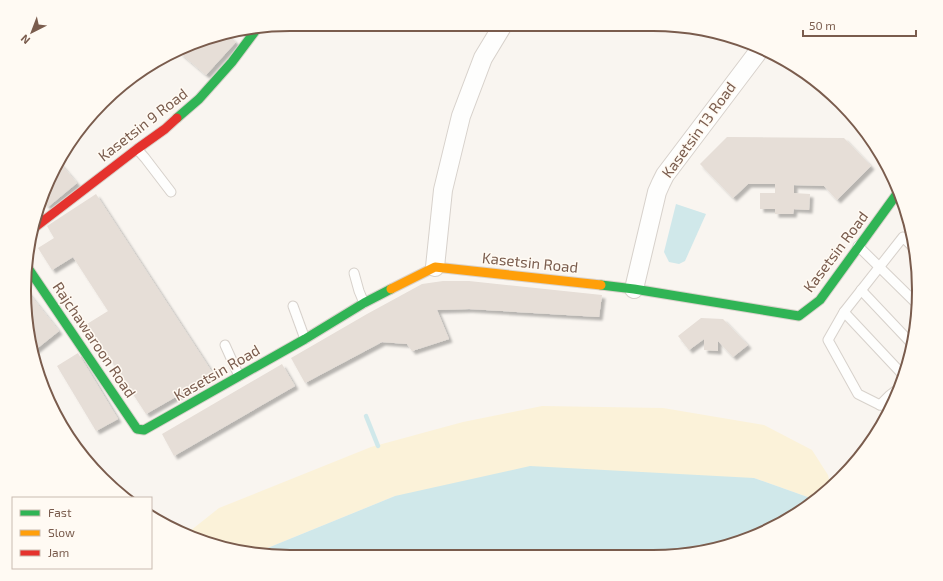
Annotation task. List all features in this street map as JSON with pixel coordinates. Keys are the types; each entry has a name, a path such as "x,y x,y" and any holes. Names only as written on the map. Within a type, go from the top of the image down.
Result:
{"street":[{"path":"435,267 443,190 461,116 482,58 499,31"},
{"name":"Kasetsin 9 Road","path":"40,223 165,129 199,99 232,62 253,34"},
{"name":"Kasetsin 13 Road","path":"634,289 657,192 661,182 757,53"},
{"name":"Kasetsin Road","path":"137,428 144,430 364,303 435,267 634,289 799,316 820,300 894,197"},
{"name":"Rajchawaroon Road","path":"32,274 137,428"}],"lane":[{"path":"137,149 171,192"},
{"path":"885,405 880,405 858,394 828,340 844,312 903,237 907,241"},
{"path":"858,246 912,298"},
{"path":"354,273 364,303"},
{"path":"861,290 907,339"},
{"path":"293,306 299,326 305,338"},
{"path":"844,312 899,371"},
{"path":"225,345 239,376"},
{"path":"880,405 889,396"}],"sand":[{"path":"542,406 663,408 764,425 812,450 828,475 829,481 808,497 754,478 395,496 266,549 223,541 191,530 219,508 371,447 463,422"}],"water":[{"path":"676,204 706,214 685,261 679,264 669,262 664,252"},
{"path":"530,466 754,478 808,497 782,515 752,530 720,541 686,548 652,550 290,550 266,549 395,496"}],"building":[{"path":"232,38 236,42 206,75 182,55 207,45"},
{"path":"727,137 844,138 871,166 837,200 824,186 794,185 794,193 810,194 809,210 794,209 793,214 775,214 775,209 760,209 760,193 775,193 775,184 748,184 733,198 700,164"},
{"path":"63,167 77,183 48,207 46,205"},
{"path":"96,194 214,375 146,414 87,324 108,311 73,257 52,270 38,248 54,238 47,226"},
{"path":"443,281 469,281 602,295 599,317 469,309 437,310 449,339 412,351 407,344 382,342 305,383 291,358 422,284"},
{"path":"31,296 59,331 38,348 33,324"},
{"path":"701,318 723,319 748,345 733,357 718,341 718,351 704,350 704,339 689,350 678,336"},
{"path":"78,353 118,419 96,431 57,366"},
{"path":"282,364 295,386 174,456 162,434"}],"waterway":[{"path":"366,416 378,446"}],"traffic: fast":[{"path":"177,118 199,99 232,62 253,34"},
{"path":"601,285 799,316 820,300 894,197"},
{"path":"32,274 137,429 144,430 305,339 364,303 391,289"}],"traffic: slow":[{"path":"391,289 435,267 601,285"}],"traffic: jam":[{"path":"40,223 165,129 177,118"}]}
